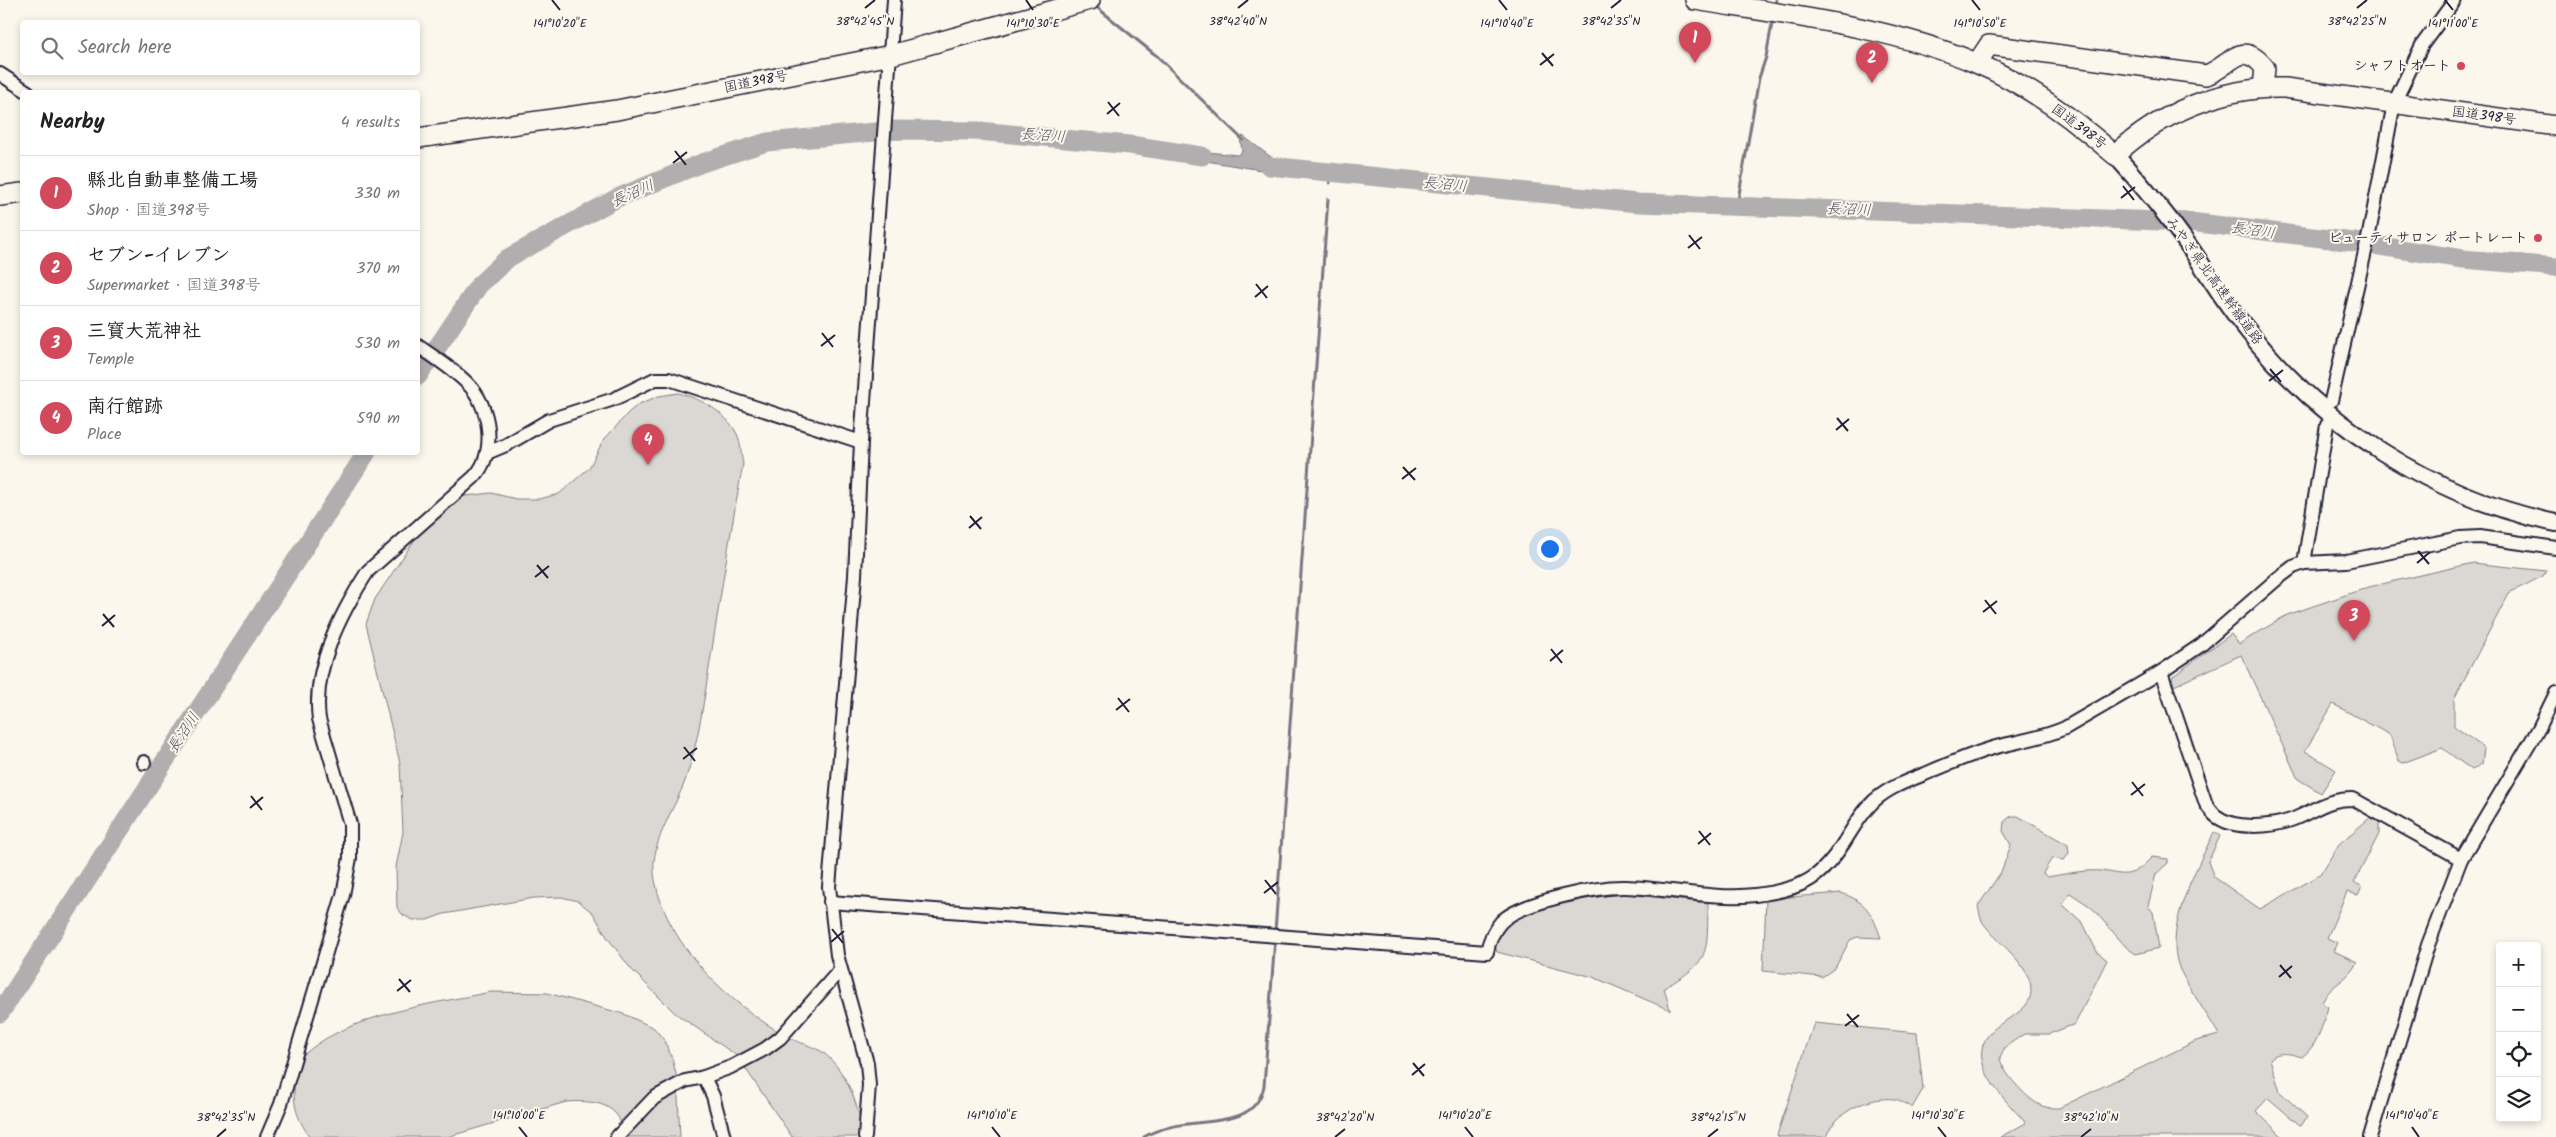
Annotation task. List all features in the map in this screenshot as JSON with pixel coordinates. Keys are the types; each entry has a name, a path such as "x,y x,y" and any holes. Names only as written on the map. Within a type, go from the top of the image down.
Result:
{"highway":[{"name":"国道398号","path":"420,138 617,110 891,55 1090,0"},
{"name":"国道398号","path":"1695,0 1788,14 1897,38 1977,63 2014,81 2094,137 2115,155 2148,128 2170,115 2214,98 2263,87 2556,126"},
{"path":"1977,63 1989,45 2206,75 2215,72 2236,55 2245,54 2258,59 2265,68 2263,87"},
{"path":"0,196 20,193"}],"main road":[{"name":"みやぎ県北高速幹線道路","path":"2115,155 2145,188 2191,249 2245,327 2277,364 2312,398 2351,430 2426,478 2504,510 2556,523"}],"street":[{"path":"865,1137 869,1085 867,1063 861,1035 840,970 834,941 830,902 830,874 855,576 861,442 894,0"},
{"path":"2331,402 2369,234 2394,103 2422,45 2454,0"},
{"path":"0,74 25,90"},
{"path":"268,1137 280,1104 349,866 350,824 319,719 317,704 318,684 322,664 356,589 368,570 474,477 484,467 487,453 487,426 478,397 468,384 420,348"},
{"path":"487,453 506,445 549,420 614,400 655,380 669,380 861,442"},
{"path":"2304,563 2327,426"},
{"path":"830,902 1487,952 1488,941 1495,930 1512,914 1575,894 1602,888 1626,886 1752,896 1802,885 1823,871 1836,855 1862,814 1871,804 1896,785 1967,756 2051,734 2161,672 2201,644 2293,567 2304,563 2346,561 2460,538 2480,537 2556,548"},
{"path":"2161,672 2206,804 2215,816 2228,823 2276,824 2293,819 2335,799 2353,799 2461,859"},
{"path":"2370,1137 2428,945 2461,859 2539,728 2556,693"},
{"path":"617,1137 654,1098 685,1081 704,1077 754,1056 780,1038 840,970"},
{"path":"704,1077 713,1096 724,1137"}],"shaded area":[{"path":"1243,136 1271,157 1294,163 1292,175 1175,156 1177,149 1238,155 1242,151 1240,138"},
{"path":"678,393 703,402 726,419 737,434 743,464 698,735 685,781 658,842 655,854 655,880 662,904 673,928 687,950 704,971 723,990 765,1023 791,1038 821,1051 833,1062 852,1092 859,1114 863,1137 792,1137 737,1056 675,1013 631,969 607,937 593,913 578,901 561,897 534,898 444,914 427,920 413,920 403,915 397,908 396,867 403,832 400,763 366,624 375,599 431,515 446,502 466,496 491,493 516,499 539,499 559,494 589,468 603,441 629,412 639,404 659,396"},
{"path":"2473,563 2546,571 2543,576 2509,593 2454,699 2454,726 2484,748 2482,764 2472,770 2442,748 2403,763 2399,761 2390,735 2333,704 2305,751 2336,770 2321,793 2298,779 2241,655 2174,686 2172,677 2231,634 2239,644 2287,615 2369,587"},
{"path":"2011,816 2018,816 2068,845 2069,853 2064,860 2052,858 2043,873 2047,877 2086,871 2128,874 2143,866 2152,857 2168,859 2168,863 2156,874 2148,906 2153,912 2159,948 2136,954 2127,948 2091,907 2070,893 2062,904 2083,923 2097,952 2107,960 2075,1024 2049,1034 2024,1034 2005,1047 2000,1057 2001,1063 2009,1077 2035,1102 2050,1108 2059,1108 2196,1041 2219,1035 2180,970 2176,954 2175,936 2184,899 2214,832 2220,836 2208,862 2214,877 2260,909 2320,875 2339,844 2372,816 2379,820 2379,834 2354,883 2362,886 2358,895 2347,892 2327,938 2338,943 2334,951 2357,962 2353,969 2325,996 2322,1003 2328,1007 2319,1035 2312,1047 2302,1057 2277,1054 2270,1059 2280,1092 2307,1117 2301,1126 2268,1098 2256,1111 2283,1137 2000,1137 2026,1123 2004,1099 1986,1073 1982,1059 1983,1046 1990,1033 2025,1006 2031,992 2026,972 1982,921 1978,906 2001,872 2011,845 2003,831 2004,822"},
{"path":"1841,893 1857,900 1867,909 1875,922 1881,938 1857,937 1850,940 1835,968 1822,977 1763,971 1766,899"},
{"path":"1626,894 1708,903 1706,946 1703,955 1691,971 1664,988 1670,1010 1593,977 1497,952 1495,946 1502,932 1510,923 1524,915 1567,902"},
{"path":"491,992 547,993 624,1014 654,1028 664,1040 672,1058 677,1078 680,1137 623,1137 622,1125 618,1116 612,1110 595,1103 576,1101 566,1102 447,1137 310,1137 299,1118 294,1100 294,1091 297,1060 314,1046 344,1029 364,1021 427,1004"},
{"path":"1814,1023 1917,1033 1923,1089 1912,1108 1894,1099 1874,1100 1845,1113 1830,1128 1826,1137 1779,1137 1777,1135"}],"waterway":[{"path":"1775,7 1776,0"},
{"path":"1094,5 1158,57 1243,140"},
{"path":"1737,206 1759,78 1766,57 1773,18"},
{"name":"長沼川","path":"420,373 479,285 508,258 617,198 702,163 767,142 897,130 978,131 1130,145 1202,156"},
{"name":"長沼川","path":"1269,166 1638,203 2190,222 2354,242 2463,259 2556,267"},
{"path":"1329,173 1330,183"},
{"path":"1275,932 1328,199"},
{"name":"長沼川","path":"0,1013 365,455"},
{"path":"1144,1137 1161,1129 1179,1125 1232,1118 1247,1112 1257,1102 1264,1086 1275,938"}],"place":[{"name":"縣北自動車整備工場","path":"1695,63"},
{"name":"シャフトオート","path":"2461,66"},
{"name":"セブン-イレブン","path":"1872,83"},
{"name":"ビューティサロン ポートレート","path":"2538,238"},
{"name":"南行館跡","path":"648,465"},
{"name":"三寳大荒神社","path":"2354,641"}]}
